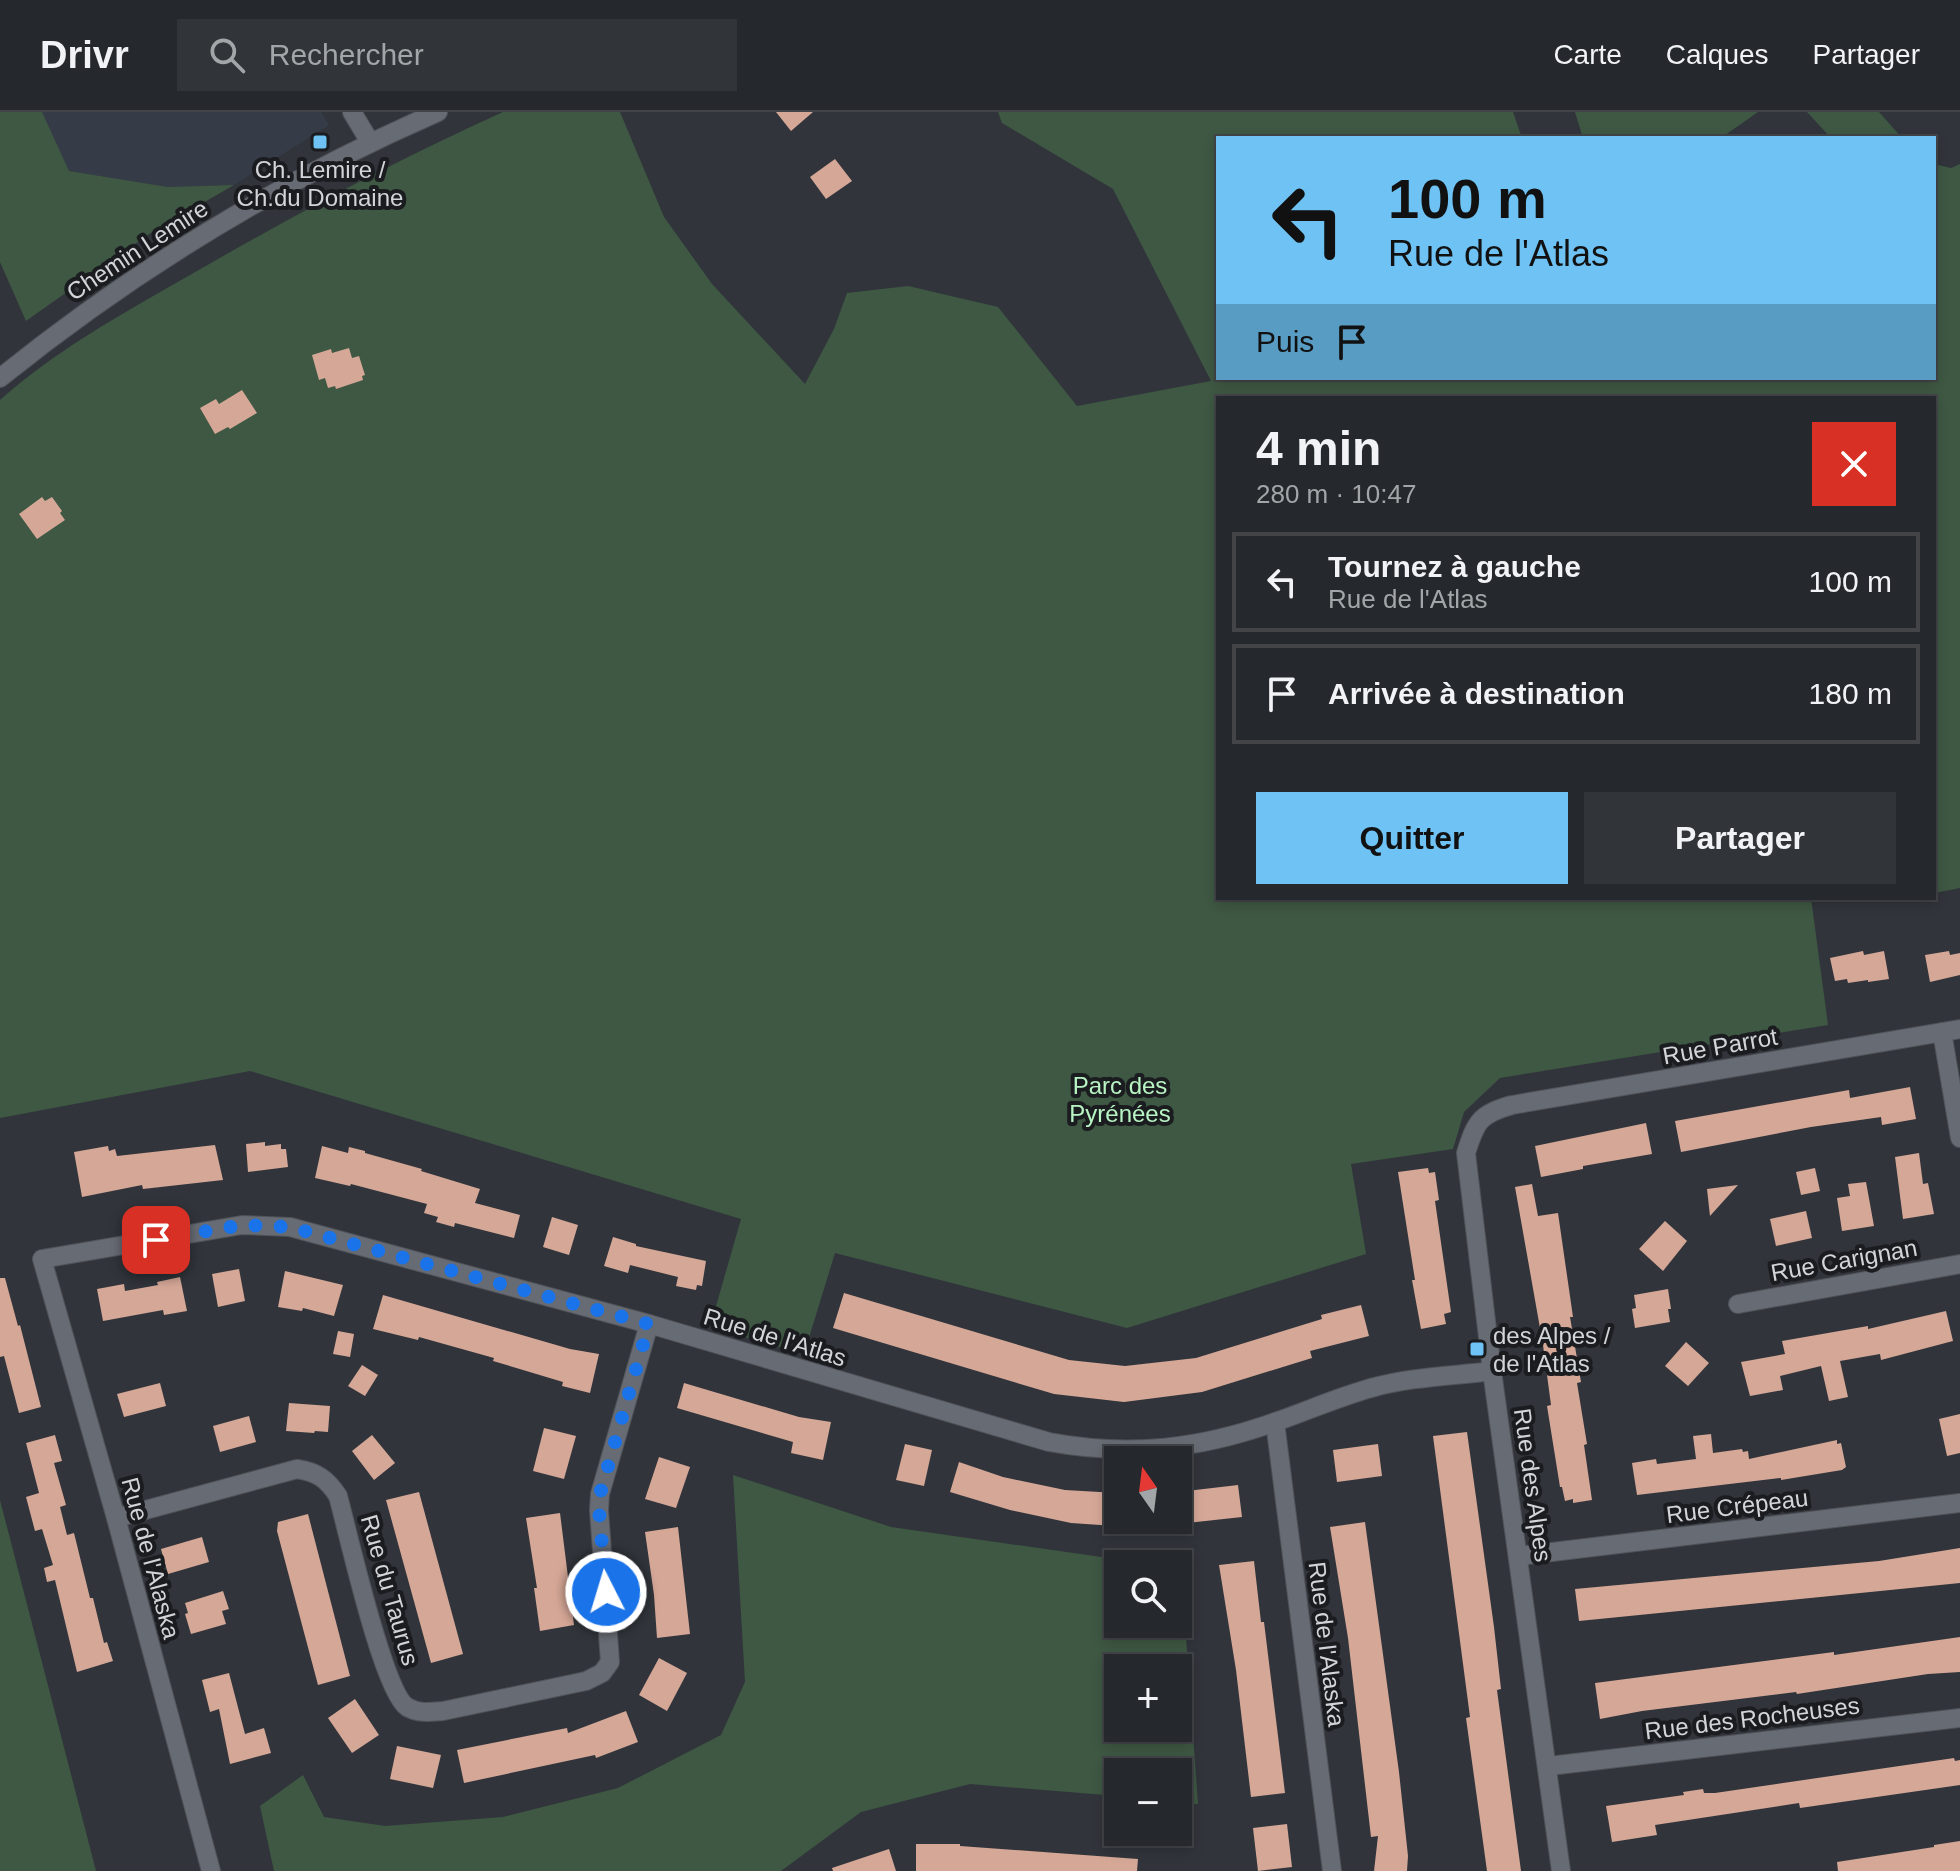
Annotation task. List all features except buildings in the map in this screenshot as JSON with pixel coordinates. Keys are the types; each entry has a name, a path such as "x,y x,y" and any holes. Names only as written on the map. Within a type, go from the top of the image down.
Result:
{"street":[{"path":"352,112 370,142"},
{"name":"Chemin Lemire","path":"0,378 99,301 169,254 262,199 370,142 438,112"},
{"path":"1951,1031 1960,1138"},
{"name":"Rue Parrot","path":"1488,1112 1512,1105 1951,1031"},
{"name":"Rue des Alpes","path":"1488,1112 1473,1131 1466,1153 1492,1371 1549,1766 1561,1871"},
{"name":"Rue de l'Atlas","path":"42,1259 242,1225 290,1227 649,1324 1049,1442 1113,1452 1182,1446 1275,1422 1373,1387 1492,1371"},
{"name":"Rue de l'Alaska","path":"42,1259 211,1871"},
{"name":"Rue Carignan","path":"1738,1304 1960,1264"},
{"name":"Rue du Taurus","path":"116,1518 297,1469 309,1471 330,1483 338,1496 387,1674 405,1706 423,1713 443,1711 586,1681 602,1673 610,1662 600,1494 649,1324"},
{"name":"Rue de l'Alaska","path":"1275,1422 1332,1871"},
{"name":"Rue Crépeau","path":"1519,1556 1960,1503"},
{"name":"Rue des Rocheuses","path":"1549,1766 1960,1718"}],"shaded area":[{"path":"41,112 321,112 329,125 234,185 168,187 68,171"}],"green space":[{"path":"0,112 42,112 69,171 168,187 234,185 149,234 26,321 0,262"},
{"name":"Parc des Pyrénées","path":"503,112 620,112 664,217 712,284 805,384 834,329 847,293 908,286 998,307 1077,406 1211,381 1113,189 1002,123 998,112 1513,112 1521,136 1216,136 1216,380 1936,380 1936,164 1951,168 1960,164 1960,888 1936,893 1936,396 1216,396 1216,900 1811,900 1828,1025 1500,1078 1464,1112 1453,1149 1351,1164 1366,1254 1127,1328 835,1253 804,1354 710,1327 741,1219 250,1071 0,1118 0,400 65,350 112,320 262,234 422,150"},
{"path":"1575,112 1758,112 1724,136 1582,136"},
{"path":"1807,112 1879,112 1900,136 1829,136"},
{"path":"733,1475 891,1527 1104,1557 1104,1638 1186,1638 1187,1654 1104,1654 1104,1742 1192,1742 1192,1721 1198,1804 1192,1803 1192,1758 1104,1758 1104,1795 970,1784 861,1812 781,1871 274,1871 260,1806 303,1775 324,1817 385,1826 503,1817 618,1788 721,1735 745,1682"},
{"path":"0,1500 96,1871 0,1871"}],"place":[{"name":"Ch. Lemire / Ch.du Domaine","path":"320,142"},
{"name":"des Alpes / de l'Atlas","path":"1477,1349"}],"route":[{"path":"156,1240 242,1225 290,1227 649,1324 600,1494 606,1592"}]}
